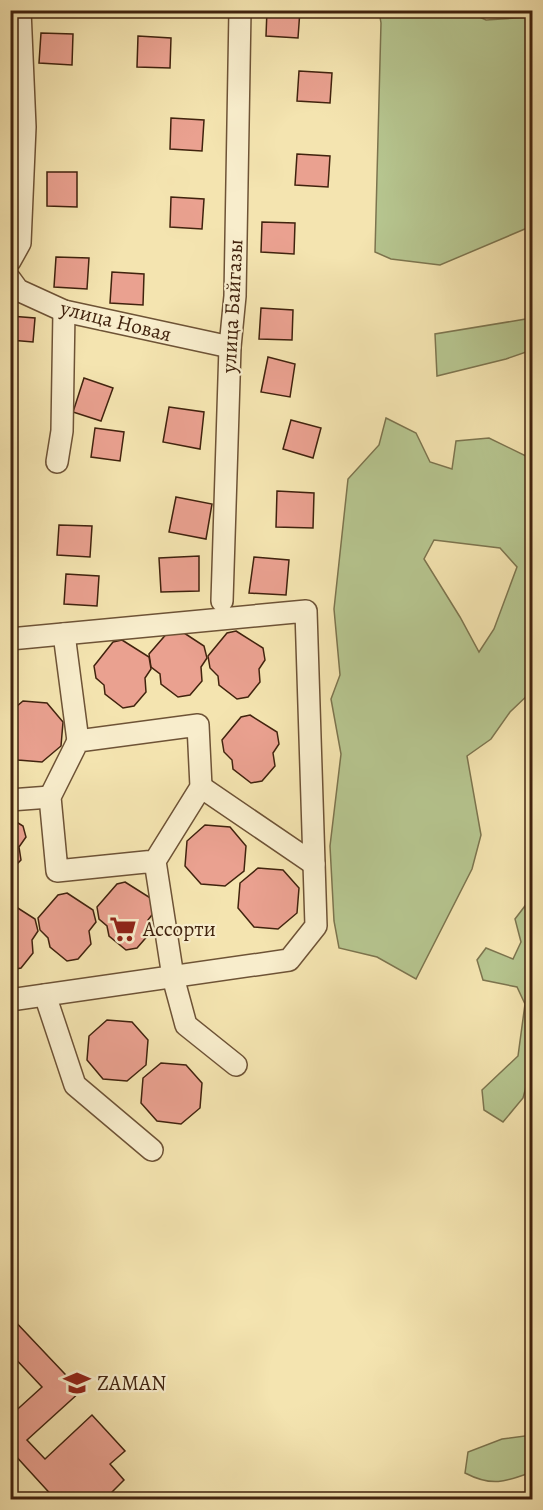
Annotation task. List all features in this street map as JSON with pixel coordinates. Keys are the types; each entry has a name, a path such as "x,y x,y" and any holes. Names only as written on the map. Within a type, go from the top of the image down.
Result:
{"street":[{"path":"10,261 20,243 25,127 20,10"},
{"name":"улица Байгазы","path":"222,601 230,347 235,296 240,10"},
{"name":"улица Новая","path":"10,279 18,290 64,311 230,347"},
{"path":"57,462 62,431 64,311"},
{"path":"10,639 306,611 316,926 289,960 10,1000"},
{"path":"64,634 78,741 50,797 57,871 155,861"},
{"path":"78,741 198,725 201,787 155,861 173,977 186,1025 237,1065"},
{"path":"201,787 314,864"},
{"path":"10,800 50,797"},
{"path":"45,995 75,1085 152,1150"}],"green space":[{"path":"379,11 466,11 486,20 532,17 532,226 440,265 391,259 375,252 381,23"},
{"path":"532,318 532,350 506,359 437,376 435,334"},
{"path":"386,418 416,433 430,462 452,469 456,441 489,438 532,459 532,691 510,712 491,739 467,756 481,835 472,869 416,979 377,957 339,948 334,921 330,846 341,754 331,699 340,675 334,609 348,479 379,445","holes":["434,540 500,548 517,567 494,629 479,652 424,559"]},
{"path":"528,902 532,906 532,1065 523,1098 503,1122 484,1110 482,1090 518,1056 525,1004 517,987 483,980 477,960 486,948 513,959 521,942 515,919"},
{"path":"532,1435 532,1472 499,1482 483,1480 465,1473 468,1452 502,1439"}],"building":[{"path":"267,10 300,10 298,38 266,36"},
{"path":"41,33 73,34 72,65 39,63"},
{"path":"138,36 171,38 170,68 137,67"},
{"path":"299,71 332,73 330,103 297,101"},
{"path":"171,118 204,120 202,151 170,149"},
{"path":"297,154 330,156 328,187 295,185"},
{"path":"47,172 77,172 77,207 47,206"},
{"path":"171,197 204,199 202,229 170,227"},
{"path":"262,222 295,223 294,254 261,252"},
{"path":"56,257 89,258 87,289 54,287"},
{"path":"112,272 144,274 143,305 110,303"},
{"path":"261,308 293,310 292,340 259,339"},
{"path":"10,316 35,318 33,342 10,340"},
{"path":"268,357 295,364 290,397 261,392"},
{"path":"84,378 113,388 101,421 73,412"},
{"path":"169,407 204,412 200,449 163,442"},
{"path":"291,420 321,428 313,458 283,449"},
{"path":"95,428 124,432 120,461 91,457"},
{"path":"277,491 314,493 313,528 276,527"},
{"path":"176,497 212,504 206,539 169,532"},
{"path":"59,525 92,526 90,557 57,555"},
{"path":"199,556 199,591 161,592 159,558"},
{"path":"254,557 289,560 286,595 249,593"},
{"path":"66,574 99,576 97,606 64,604"},
{"path":"178,629 204,646 207,658 201,667 202,681 190,695 178,697 161,684 160,674 151,667 149,654 169,631"},
{"path":"236,631 263,648 265,660 259,669 260,682 248,697 237,699 219,685 218,676 210,668 208,656 227,633"},
{"path":"122,640 149,657 151,669 145,678 146,692 134,706 123,708 105,694 104,685 96,678 94,666 113,642"},
{"path":"23,701 47,703 63,722 61,746 42,762 18,760 10,751 10,712"},
{"path":"250,715 277,732 279,744 273,753 275,766 262,781 251,783 233,769 232,760 224,752 222,740 241,717"},
{"path":"10,818 23,826 26,837 19,847 21,860 10,871"},
{"path":"205,825 230,827 246,846 244,871 225,886 201,884 185,866 187,841"},
{"path":"258,868 283,870 299,888 297,913 278,929 254,927 238,908 240,883"},
{"path":"125,882 152,899 155,911 148,920 150,933 137,948 126,950 109,936 107,926 99,919 97,907 117,884"},
{"path":"67,893 93,910 96,922 89,931 91,944 78,959 67,961 50,947 48,938 40,930 38,918 58,895"},
{"path":"10,903 35,919 38,931 32,940 33,953 21,968 10,970"},
{"path":"107,1020 132,1022 148,1040 146,1065 127,1081 103,1079 87,1060 89,1036"},
{"path":"161,1063 186,1065 202,1083 200,1108 181,1124 157,1121 141,1103 143,1078"},
{"path":"10,1316 81,1391 27,1440 45,1459 92,1415 125,1451 110,1464 124,1480 104,1500 56,1500 13,1453 10,1455 10,1416 42,1387 10,1353"}],"place":[{"name":"Ассорти","path":"123,929"},
{"name":"ZAMAN","path":"77,1383"}]}
